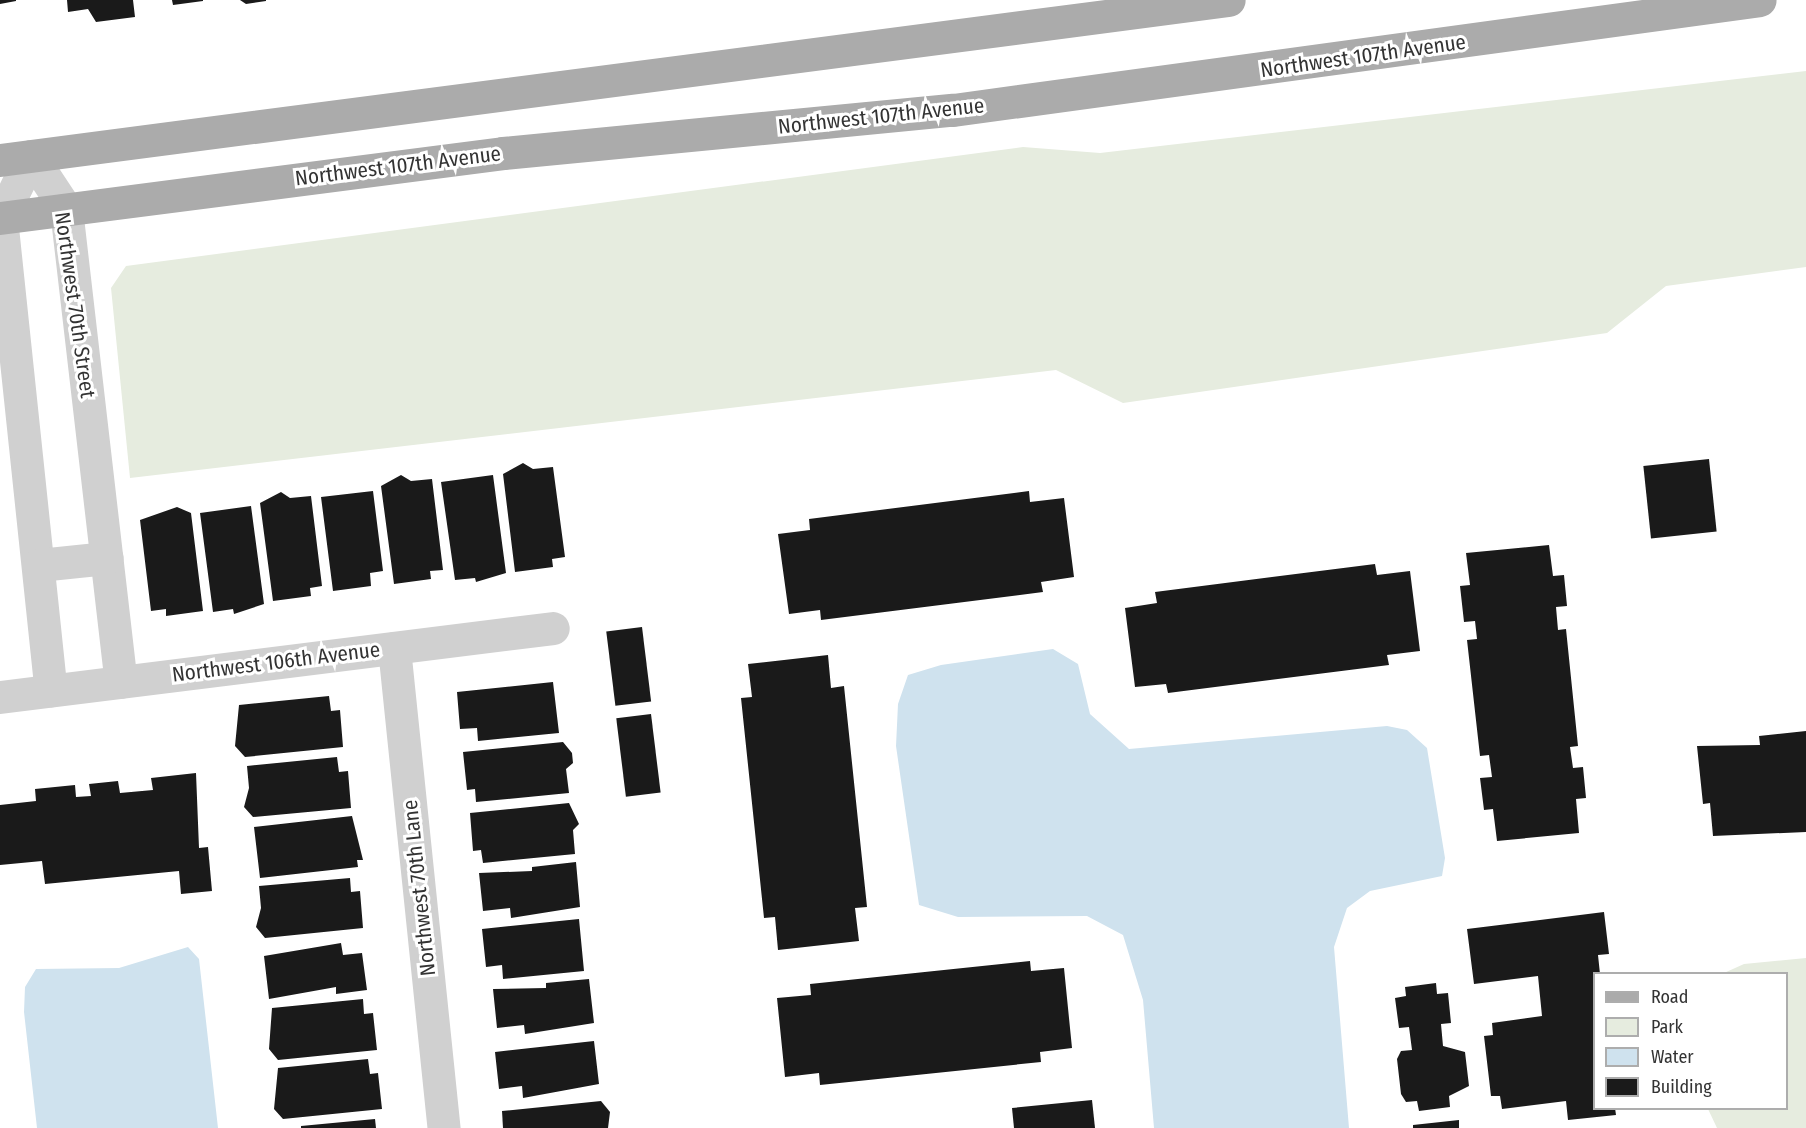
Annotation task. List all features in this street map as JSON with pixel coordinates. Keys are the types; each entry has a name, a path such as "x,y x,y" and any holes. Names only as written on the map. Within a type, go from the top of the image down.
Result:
{"main road":[{"path":"16,158 1229,0"},
{"name":"Northwest 107th Avenue","path":"0,218 492,154 953,110 1760,0"}],"street":[{"name":"Northwest 70th Street","path":"16,158 66,209 121,682"},
{"path":"16,158 0,218 51,690"},
{"path":"39,565 107,558"},
{"name":"Northwest 106th Avenue","path":"0,697 553,628"},
{"name":"Northwest 70th Lane","path":"394,648 444,1128"}],"green space":[{"path":"1806,71 1806,267 1666,286 1607,333 1123,403 1056,370 130,478 111,288 126,266 1023,147 1100,153"},
{"path":"1806,958 1806,1128 1717,1128 1708,1110 1788,1110 1788,972 1726,972 1744,964"}],"water":[{"path":"1053,649 1078,664 1090,714 1129,749 1387,726 1407,730 1427,748 1445,858 1442,876 1370,891 1347,908 1334,947 1349,1128 1154,1128 1143,1000 1123,935 1087,916 958,917 919,905 896,746 898,704 908,675 941,665"},
{"path":"188,947 199,959 218,1128 37,1128 24,1012 25,987 36,969 119,968"}],"building":[{"path":"0,0 16,0 16,1 0,4"},
{"path":"67,0 133,0 135,17 96,22 88,9 68,12"},
{"path":"172,0 203,0 203,1 173,5"},
{"path":"240,0 266,0 266,1 246,4"},
{"path":"1709,459 1717,532 1651,538 1643,466"},
{"path":"523,463 533,469 553,467 565,557 552,559 553,567 515,572 503,474"},
{"path":"401,475 411,481 432,479 443,570 430,571 431,579 394,584 381,486"},
{"path":"493,475 506,573 476,582 475,578 455,580 441,482"},
{"path":"373,491 383,571 370,573 371,586 333,591 321,497"},
{"path":"1029,491 1030,502 1064,498 1074,577 1041,582 1043,592 821,620 820,610 789,614 778,534 810,530 809,519"},
{"path":"281,492 290,498 311,496 322,586 310,588 311,596 273,601 260,503"},
{"path":"251,506 264,604 234,614 233,609 213,612 200,513"},
{"path":"177,507 191,513 203,611 166,616 166,609 151,611 140,520"},
{"path":"1549,545 1553,576 1564,575 1567,606 1556,607 1558,630 1566,629 1578,746 1570,747 1573,768 1583,767 1586,798 1576,799 1579,833 1497,841 1493,809 1484,810 1480,778 1492,777 1489,755 1480,756 1467,640 1477,639 1475,621 1464,622 1460,586 1470,585 1466,553"},
{"path":"1375,564 1377,575 1410,571 1420,651 1387,655 1389,665 1168,693 1166,684 1135,687 1125,608 1157,603 1155,592"},
{"path":"642,627 651,701 615,706 606,631"},
{"path":"828,655 831,688 844,686 867,907 855,908 859,941 778,950 775,917 764,918 741,698 752,697 748,664"},
{"path":"553,682 559,733 478,741 477,728 460,729 457,692"},
{"path":"329,696 331,711 340,710 343,747 245,757 235,746 239,705"},
{"path":"651,714 661,792 626,797 616,718"},
{"path":"1806,731 1806,832 1713,836 1710,803 1703,804 1697,746 1760,745 1759,736"},
{"path":"563,742 572,753 573,763 566,769 569,793 476,802 475,789 467,790 463,752"},
{"path":"337,757 339,772 348,771 351,808 253,817 244,807 249,788 247,766"},
{"path":"196,773 199,848 208,847 212,891 181,894 179,871 45,884 42,861 0,865 0,805 36,801 35,789 75,785 76,797 91,796 89,784 118,781 120,793 153,790 151,778"},
{"path":"569,803 579,824 573,830 575,854 483,863 481,850 473,851 470,813"},
{"path":"352,816 363,860 357,860 358,867 260,878 254,827"},
{"path":"576,862 580,907 511,918 510,908 483,911 479,873 532,871 532,867"},
{"path":"350,878 351,892 360,891 363,928 265,938 256,927 261,908 259,886"},
{"path":"1604,912 1609,954 1598,955 1600,972 1593,972 1593,1110 1615,1110 1616,1115 1568,1120 1566,1101 1502,1109 1500,1096 1491,1096 1484,1036 1493,1035 1492,1023 1542,1016 1538,976 1474,984 1467,929"},
{"path":"579,919 584,971 503,979 502,965 486,967 482,929"},
{"path":"341,943 343,955 362,953 367,990 336,994 336,987 269,999 264,956"},
{"path":"1030,961 1031,971 1064,968 1072,1048 1040,1052 1041,1062 820,1085 819,1073 785,1077 777,998 811,995 810,984"},
{"path":"589,979 594,1023 525,1034 524,1025 497,1028 493,989 546,988 546,983"},
{"path":"1436,983 1437,994 1448,993 1451,1023 1441,1024 1443,1046 1465,1052 1469,1086 1449,1096 1450,1107 1419,1111 1417,1101 1406,1102 1401,1094 1397,1059 1401,1051 1412,1050 1409,1027 1399,1028 1395,998 1406,996 1405,987"},
{"path":"363,999 364,1014 373,1013 377,1050 278,1060 269,1049 272,1008"},
{"path":"594,1041 599,1084 523,1098 522,1086 499,1089 495,1052"},
{"path":"368,1059 370,1074 378,1073 382,1109 283,1119 274,1109 278,1068"},
{"path":"1092,1100 1095,1128 1014,1128 1012,1108"},
{"path":"601,1101 610,1112 608,1128 503,1128 502,1111"},
{"path":"375,1119 376,1128 301,1128 301,1126"},
{"path":"1459,1120 1459,1128 1413,1128 1413,1125"}]}
